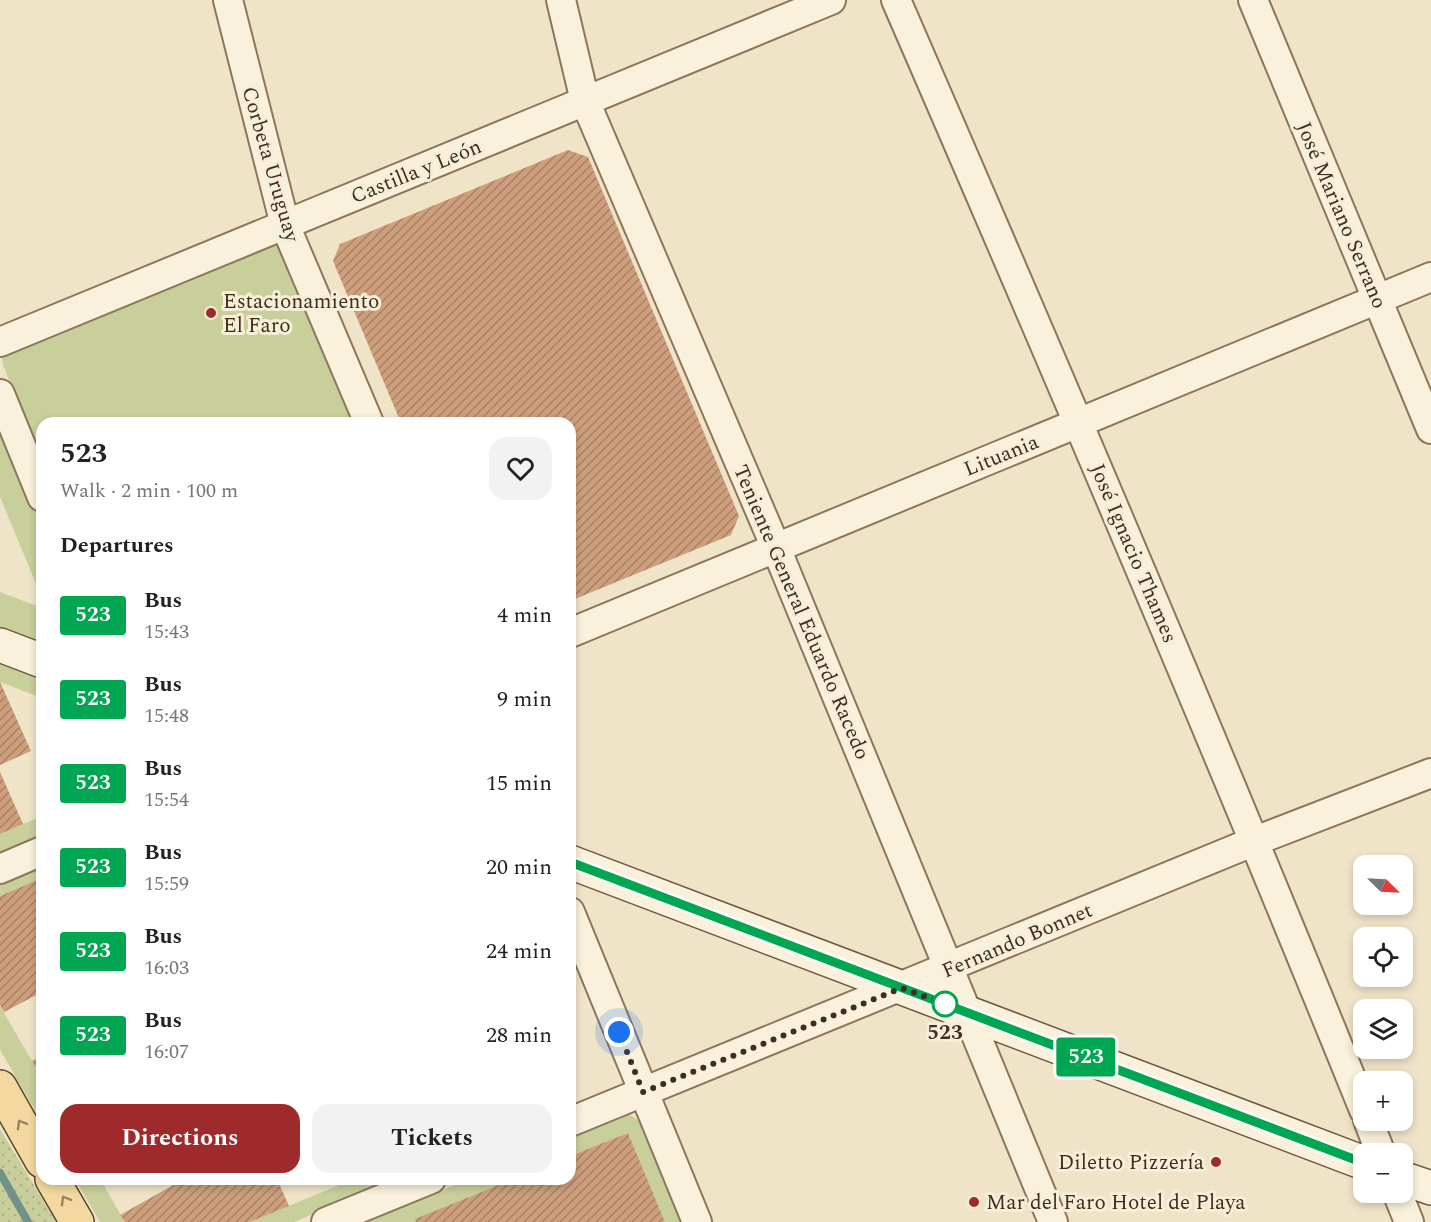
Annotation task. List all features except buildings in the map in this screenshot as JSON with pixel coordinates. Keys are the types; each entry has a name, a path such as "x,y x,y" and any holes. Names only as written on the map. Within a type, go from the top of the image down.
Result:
{"main road":[{"path":"0,645 36,659"},
{"path":"576,864 1353,1159"},
{"path":"0,1087 36,1150"},
{"path":"1413,1182 1431,1188"},
{"path":"55,1185 77,1222"}],"street":[{"name":"Corbeta Uruguay","path":"228,0 285,225 366,417"},
{"name":"Teniente General Eduardo Racedo","path":"561,0 585,101 776,548 1053,1222"},
{"name":"Castilla y León","path":"0,342 831,0"},
{"name":"José Ignacio Thames","path":"896,0 1079,423 1255,841 1353,1083"},
{"name":"José Mariano Serrano","path":"1253,0 1431,429"},
{"name":"Lituania","path":"576,631 1431,277"},
{"path":"0,394 36,482"},
{"name":"Fernando Bonnet","path":"576,1120 902,988 1255,841 1431,773"},
{"path":"0,868 36,853"},
{"path":"576,927 697,1222"},
{"path":"326,1222 416,1185"},
{"path":"1401,1203 1409,1222"}],"green space":[{"name":"Estacionamiento El Faro","path":"274,237 353,417 36,417 36,449 3,365 2,357 6,349"},
{"path":"0,425 36,511 36,584 0,497"},
{"path":"0,592 36,606 36,643 0,629"},
{"path":"0,659 36,673 36,696 0,682"},
{"path":"36,819 36,838 0,853 0,834"},
{"path":"36,865 36,881 0,896 0,880"},
{"path":"0,1006 36,1068 36,1112 0,1050"},
{"path":"630,1115 641,1122 682,1222 665,1222 628,1133 576,1154 576,1136"},
{"path":"0,1129 56,1222 0,1222"},
{"path":"78,1185 103,1185 125,1222 100,1222"},
{"path":"339,1185 384,1185 294,1222 250,1222"},
{"path":"454,1185 500,1185 416,1222 363,1222"}],"waterway":[{"path":"0,1173 28,1222"}],"bus line":[{"name":"523","path":"576,864 1353,1159"}],"place":[{"name":"Estacionamiento El Faro","path":"211,313"},
{"name":"523","path":"945,1004"},
{"name":"Diletto Pizzería","path":"1216,1162"},
{"name":"Mar del Faro Hotel de Playa","path":"974,1202"}],"route":[{"path":"619,1032 643,1092 902,988 947,1005 945,1004"}]}
